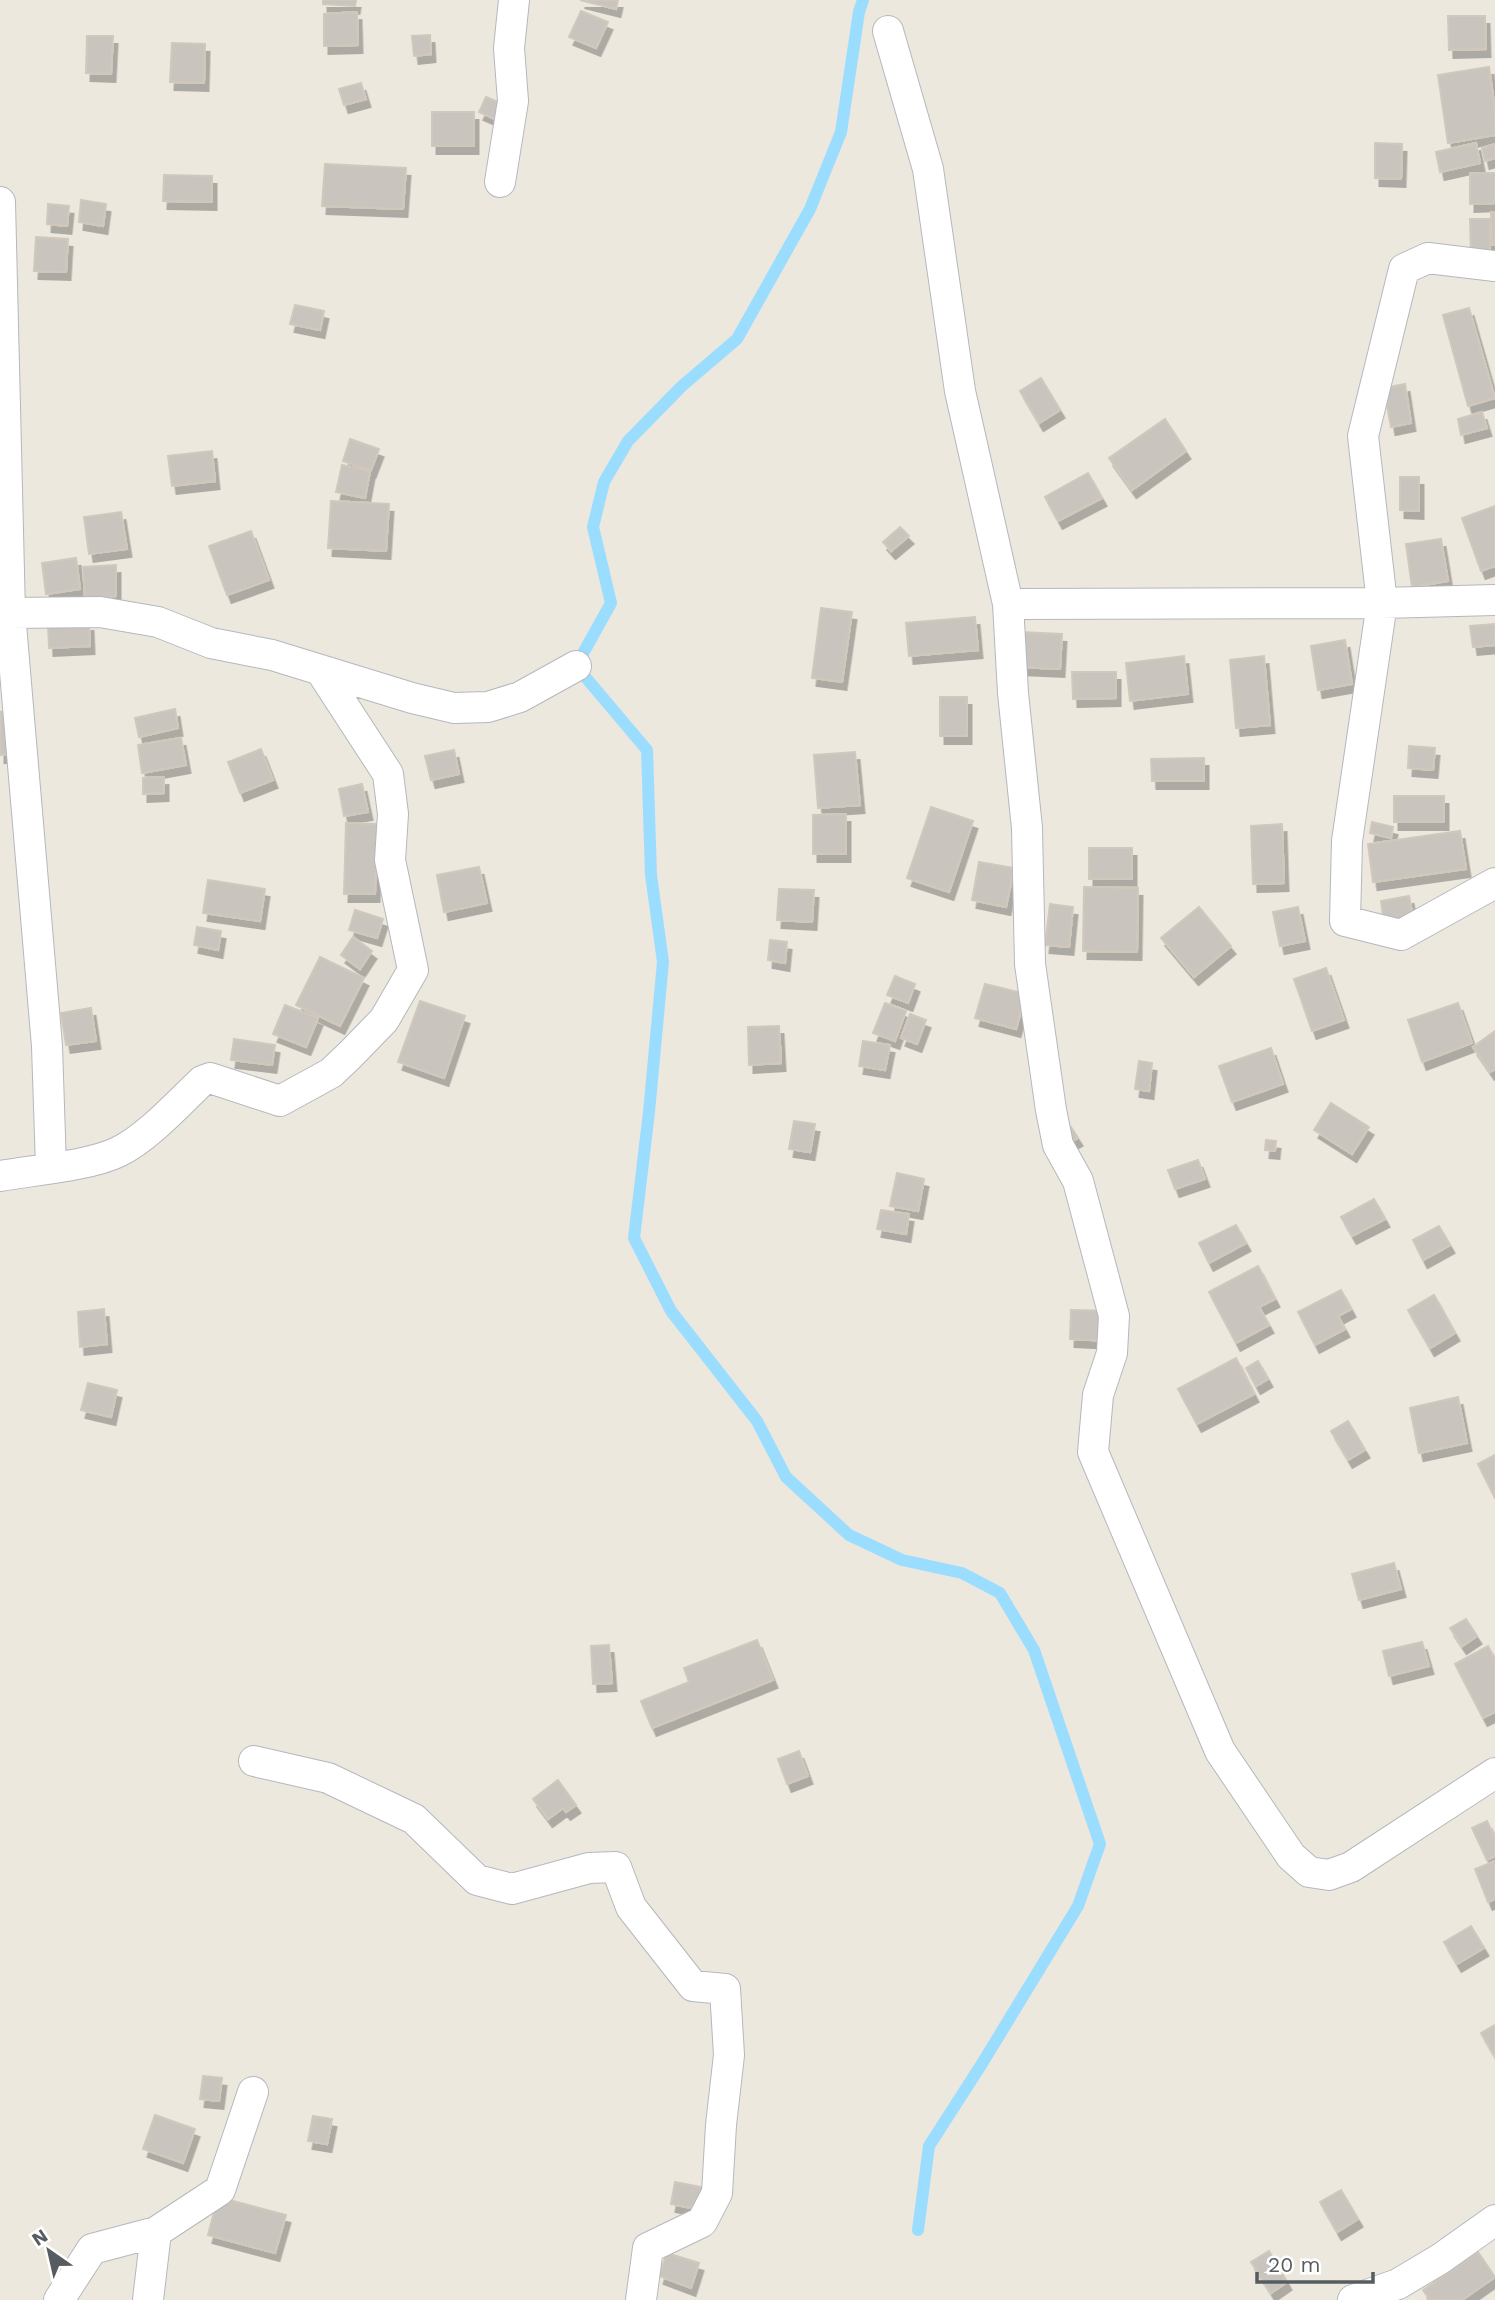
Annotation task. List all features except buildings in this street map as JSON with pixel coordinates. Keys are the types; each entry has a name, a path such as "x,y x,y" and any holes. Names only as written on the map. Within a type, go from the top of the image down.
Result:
{"street":[{"path":"500,183 513,101 509,48 514,0"},
{"path":"888,31 928,169 960,391 1008,604 1013,693 1027,828 1030,964 1051,1110 1058,1145 1078,1181 1115,1316 1112,1353 1098,1395 1093,1452 1220,1751 1291,1856 1309,1872 1329,1875 1351,1867 1495,1773"},
{"path":"0,202 10,613 47,1046 51,1167"},
{"path":"1495,266 1428,258 1405,269 1363,436 1381,603 1347,841 1345,921 1401,935 1495,883"},
{"path":"1008,604 1495,600"},
{"path":"10,613 100,612 158,622 211,643 272,655 412,698 454,708 488,707 520,697 576,666"},
{"path":"0,1175 99,1159 119,1152 133,1143 202,1081 210,1078 280,1101 331,1073 384,1020 413,970 390,860 393,814 388,774 321,671"},
{"path":"254,1761 328,1779 414,1819 477,1880 512,1889 589,1868 616,1867 631,1906 693,1986 725,1989 729,2054 717,2193 702,2222 648,2248 641,2300"},
{"path":"59,2300 92,2249 156,2232 220,2190 253,2092"},
{"path":"1353,2300 1398,2284 1440,2259 1495,2220"},
{"path":"148,2300 156,2232"}],"waterway":[{"path":"863,0 841,132 810,209 737,339 682,386 628,441 604,482 593,527 611,603 576,666 647,750 651,875 663,962 634,1238 671,1311 757,1421 786,1477 849,1535 902,1560 962,1573 1000,1593 1034,1650 1100,1844 1078,1906 929,2146 918,2230"}]}
